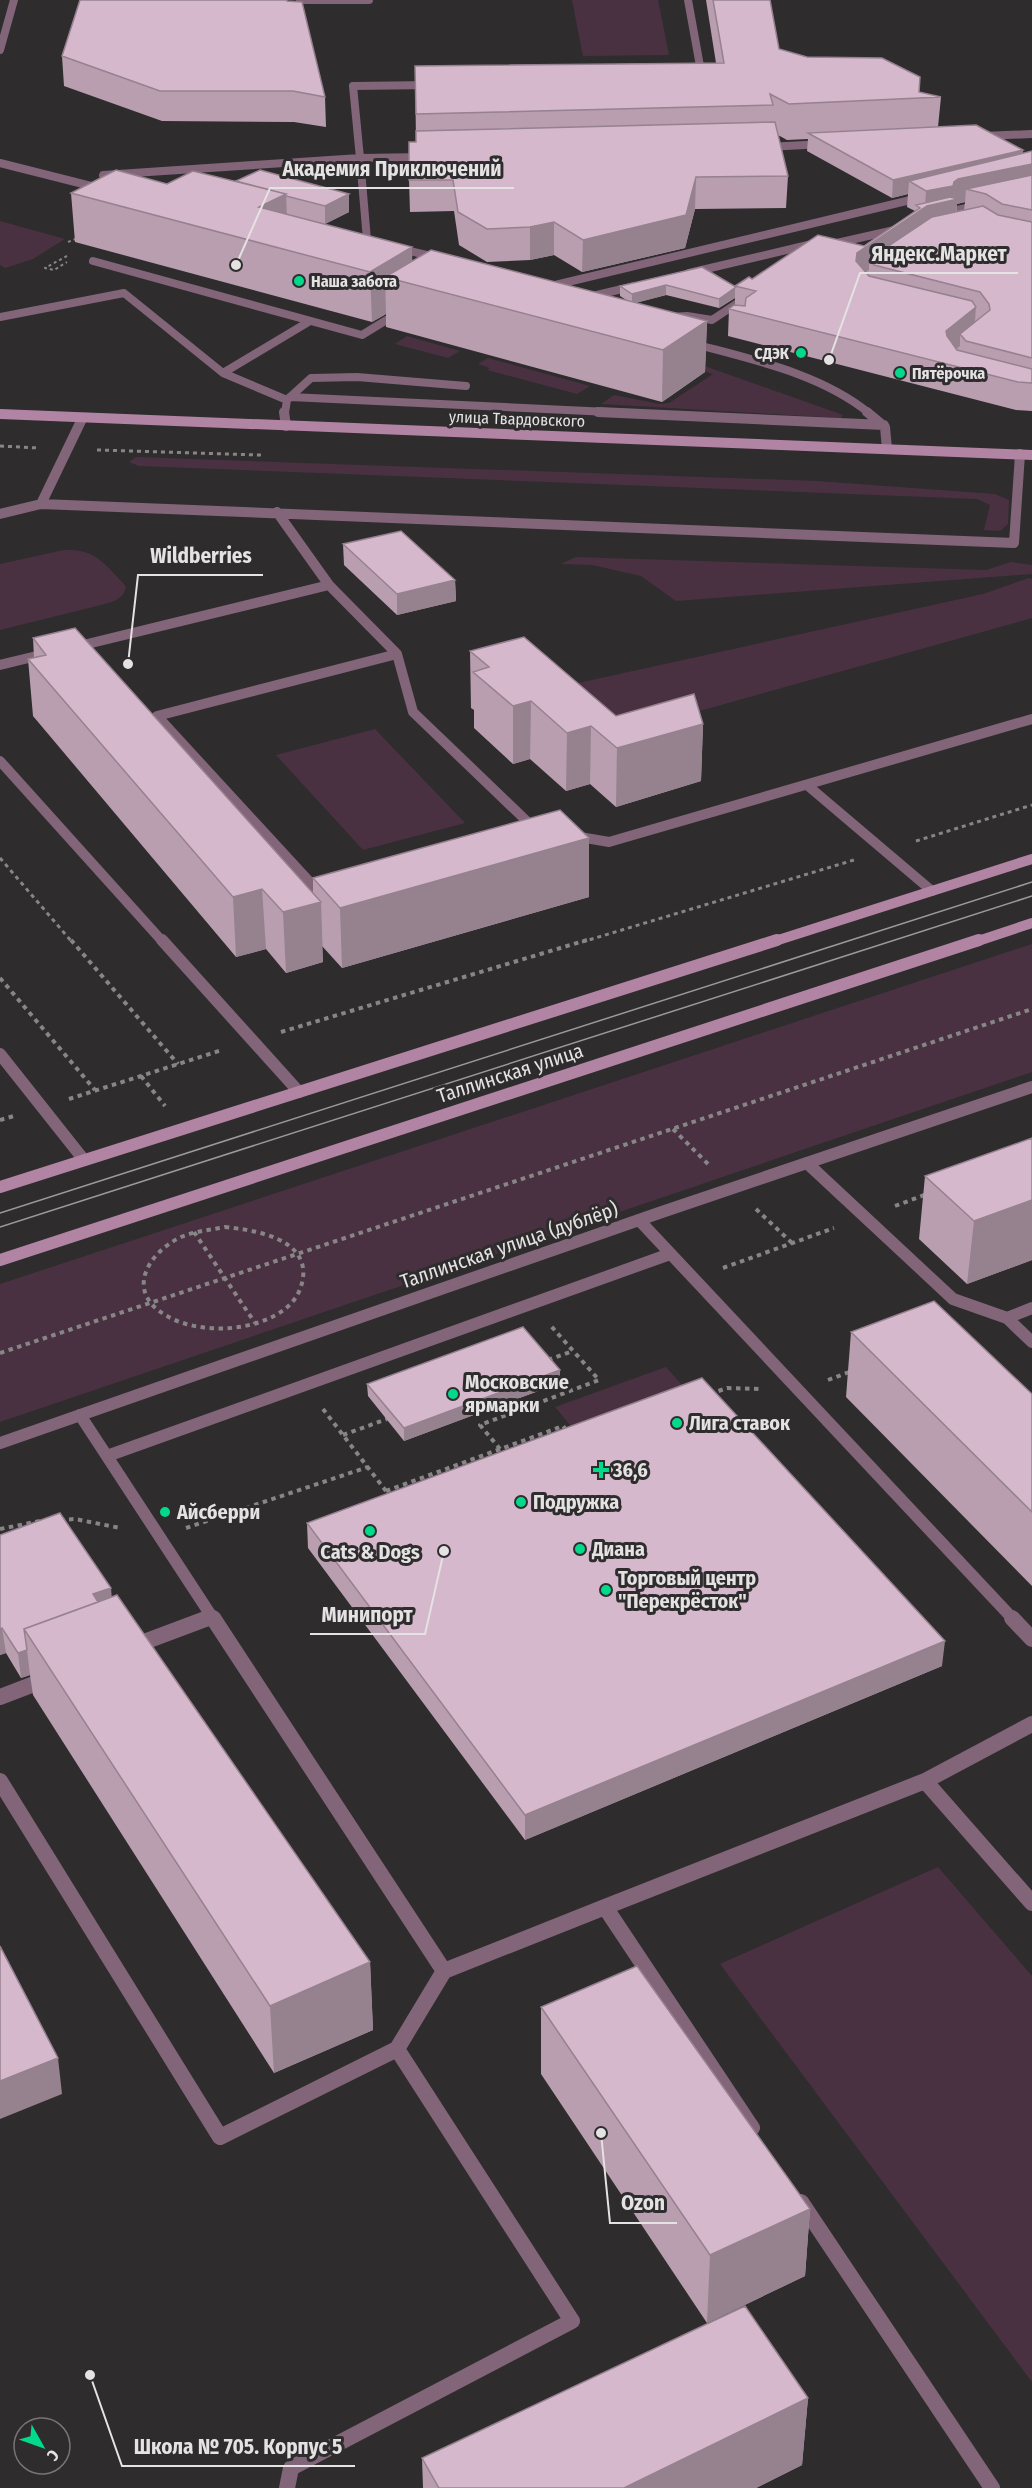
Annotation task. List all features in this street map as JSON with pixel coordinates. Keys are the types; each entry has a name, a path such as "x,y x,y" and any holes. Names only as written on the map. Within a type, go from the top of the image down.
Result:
{"main road":[{"name":"улица Твардовского","path":"0,414 1032,455"},
{"path":"0,1187 1032,859"},
{"name":"Таллинская улица","path":"0,1260 1032,923"}],"street":[{"path":"0,50 14,0"},
{"path":"300,0 369,0"},
{"path":"688,0 703,83 691,83"},
{"path":"367,240 353,86 434,85"},
{"path":"972,137 1032,134"},
{"path":"757,147 828,144"},
{"path":"126,181 103,175 360,158 430,156"},
{"path":"0,163 113,192"},
{"path":"540,283 551,286 929,195"},
{"path":"957,210 989,203"},
{"path":"948,217 959,220"},
{"path":"677,276 907,227"},
{"path":"356,237 379,243"},
{"path":"390,246 448,260"},
{"path":"93,261 362,335 402,310"},
{"path":"576,300 644,284"},
{"path":"712,320 758,290"},
{"path":"0,317 124,293 223,373 288,399 884,425"},
{"path":"658,321 677,316 721,323"},
{"path":"223,373 310,321"},
{"path":"679,339 787,370 863,407 884,425 887,449"},
{"path":"286,426 284,407 288,399 311,378 328,376 466,386"},
{"path":"41,504 82,419"},
{"path":"0,514 41,504 1014,543 1020,454"},
{"path":"276,512 329,585 397,654 412,712 539,830 523,833"},
{"path":"68,649 329,585"},
{"path":"0,665 57,651"},
{"path":"341,885 318,891 157,716 397,654"},
{"path":"566,835 609,842 1032,719"},
{"path":"0,761 299,1092"},
{"path":"807,785 933,891"},
{"path":"0,1054 84,1160"},
{"name":"Таллинская улица (дублёр)","path":"0,1443 639,1220 1032,1087"},
{"path":"807,1163 953,1299 1007,1318 1032,1342"},
{"path":"639,1220 1032,1639"},
{"path":"107,1456 670,1254"},
{"path":"1007,1318 1032,1308"},
{"path":"80,1415 444,1971"},
{"path":"123,1650 213,1616"},
{"path":"0,1697 56,1676"},
{"path":"0,1781 220,2137 397,2049 444,1971 925,1781 1032,1724"},
{"path":"925,1781 1032,1903"},
{"path":"605,1907 762,2144"},
{"path":"288,2488 291,2468 572,2321 397,2049"},
{"path":"795,2193 992,2488"}],"path":[{"path":"68,242 78,237"},
{"path":"0,1120 252,1041 1032,805"},
{"path":"0,858 178,1065"},
{"path":"0,978 95,1090"},
{"path":"0,1353 1032,1009"},
{"path":"141,1076 166,1107 162,1113"},
{"path":"225,1227 256,1230 282,1240 298,1254 306,1274 300,1294 282,1311 255,1324 223,1329 192,1326 165,1315 152,1303 148,1299 143,1280 150,1260 168,1244 194,1232 225,1227"},
{"path":"500,1449 480,1425 599,1380 531,1304"},
{"path":"540,1362 573,1351"},
{"path":"708,1395 727,1388 797,1390 864,1367"},
{"path":"343,1435 387,1419"},
{"path":"386,1491 562,1426 570,1434"},
{"path":"0,1529 28,1522 75,1519 161,1536 368,1467 392,1498"}],"shaded area":[{"path":"572,0 658,0 669,55 583,56"},
{"path":"0,221 65,239 33,259 5,268 0,265"},
{"path":"407,336 460,351 448,358 395,344"},
{"path":"488,358 590,386 577,394 487,370 490,368 478,364"},
{"path":"696,363 843,415 841,418 601,404 614,395 660,404 669,403 713,374 692,367"},
{"path":"136,457 817,481 995,494 1009,500 1008,524 1000,531 984,530 990,505 977,499 139,466 129,462"},
{"path":"64,550 75,550 98,558 126,587 123,594 116,600 105,604 0,630 0,564"},
{"path":"576,557 986,570 1011,562 1032,565 1032,574 676,601 641,576 592,565 561,564"},
{"path":"1029,578 1032,579 1032,618 610,736 560,687 983,594"},
{"path":"375,729 465,823 363,850 276,755"},
{"path":"1032,944 1032,1072 0,1422 0,1284"},
{"path":"666,1367 692,1396 580,1437 555,1407"},
{"path":"938,1867 1032,1976 1032,2382 720,1964"}],"building":[{"path":"80,0 287,0 302,2 325,97 293,91 160,91 62,56"},
{"path":"713,0 770,0 779,49 807,57 882,58 920,77 919,92 941,97 789,104 770,94 773,105 416,114 415,66 724,63"},
{"path":"775,122 788,176 696,177 686,215 583,240 554,222 530,227 487,229 458,212 453,180 409,180 409,142 416,142 416,131"},
{"path":"976,125 1023,150 893,180 808,133"},
{"path":"1032,151 1032,164 958,179 953,186 926,191 909,181"},
{"path":"116,170 167,184 193,171 286,194 259,207 412,247 370,272 71,193"},
{"path":"260,170 349,194 325,206 236,181"},
{"path":"1032,175 1032,210 1002,204 986,194 966,189"},
{"path":"950,197 958,199 927,206 857,253 856,261 869,276 972,301 976,307 946,331 957,350 1032,369 1032,383 1018,382 729,309 734,305 745,306 746,298 756,291 735,286 749,277 752,279 818,235 864,246 920,208 916,205"},
{"path":"983,206 998,215 1032,222 1032,358 966,341 960,334 990,310 989,304 980,292 874,265 869,259 932,217"},
{"path":"431,250 707,321 663,350 385,277"},
{"path":"702,267 736,287 719,299 666,285 632,294 620,286"},
{"path":"401,531 455,580 397,594 343,544"},
{"path":"75,628 321,902 283,912 262,889 233,897 28,659 46,655 33,638"},
{"path":"524,637 616,716 694,694 703,724 617,748 591,726 567,733 531,701 513,706 473,672 489,667 470,651"},
{"path":"560,810 589,838 340,908 313,878"},
{"path":"1032,1138 1032,1200 974,1221 925,1176"},
{"path":"934,1301 1032,1394 1032,1512 851,1332"},
{"name":"Московские ярмарки","path":"523,1327 560,1370 404,1428 367,1384"},
{"name":"Торговый центр \"Перекрёсток\"","path":"702,1378 945,1641 525,1815 307,1523"},
{"path":"60,1513 111,1588 93,1594 98,1602 24,1629 27,1650 18,1653 2,1628 0,1629 0,1535"},
{"path":"117,1595 370,1962 270,2006 24,1629"},
{"path":"0,1946 58,2058 0,2081"},
{"path":"637,1966 810,2209 710,2255 541,2007"},
{"path":"745,2306 808,2398 624,2488 439,2488 422,2458"}],"tram line":[{"path":"0,1213 1032,882"},
{"path":"0,1227 1032,896"}],"place":[{"name":"Академия Приключений","path":"236,265"},
{"name":"Наша забота","path":"299,281"},
{"name":"СДЭК","path":"801,353"},
{"name":"Яндекс.Маркет","path":"829,360"},
{"name":"Пятёрочка","path":"900,373"},
{"name":"Wildberries","path":"128,664"},
{"name":"Московские ярмарки","path":"453,1394"},
{"name":"Лига ставок","path":"677,1423"},
{"name":"36,6","path":"601,1470"},
{"name":"Подружка","path":"521,1502"},
{"name":"Айсберри","path":"165,1512"},
{"name":"Cats & Dogs","path":"370,1531"},
{"name":"Диана","path":"580,1549"},
{"name":"Минипорт","path":"444,1551"},
{"name":"Торговый центр \"Перекрёсток\"","path":"606,1590"},
{"name":"Ozon","path":"601,2133"},
{"name":"Школа № 705. Корпус 5","path":"90,2375"}]}
